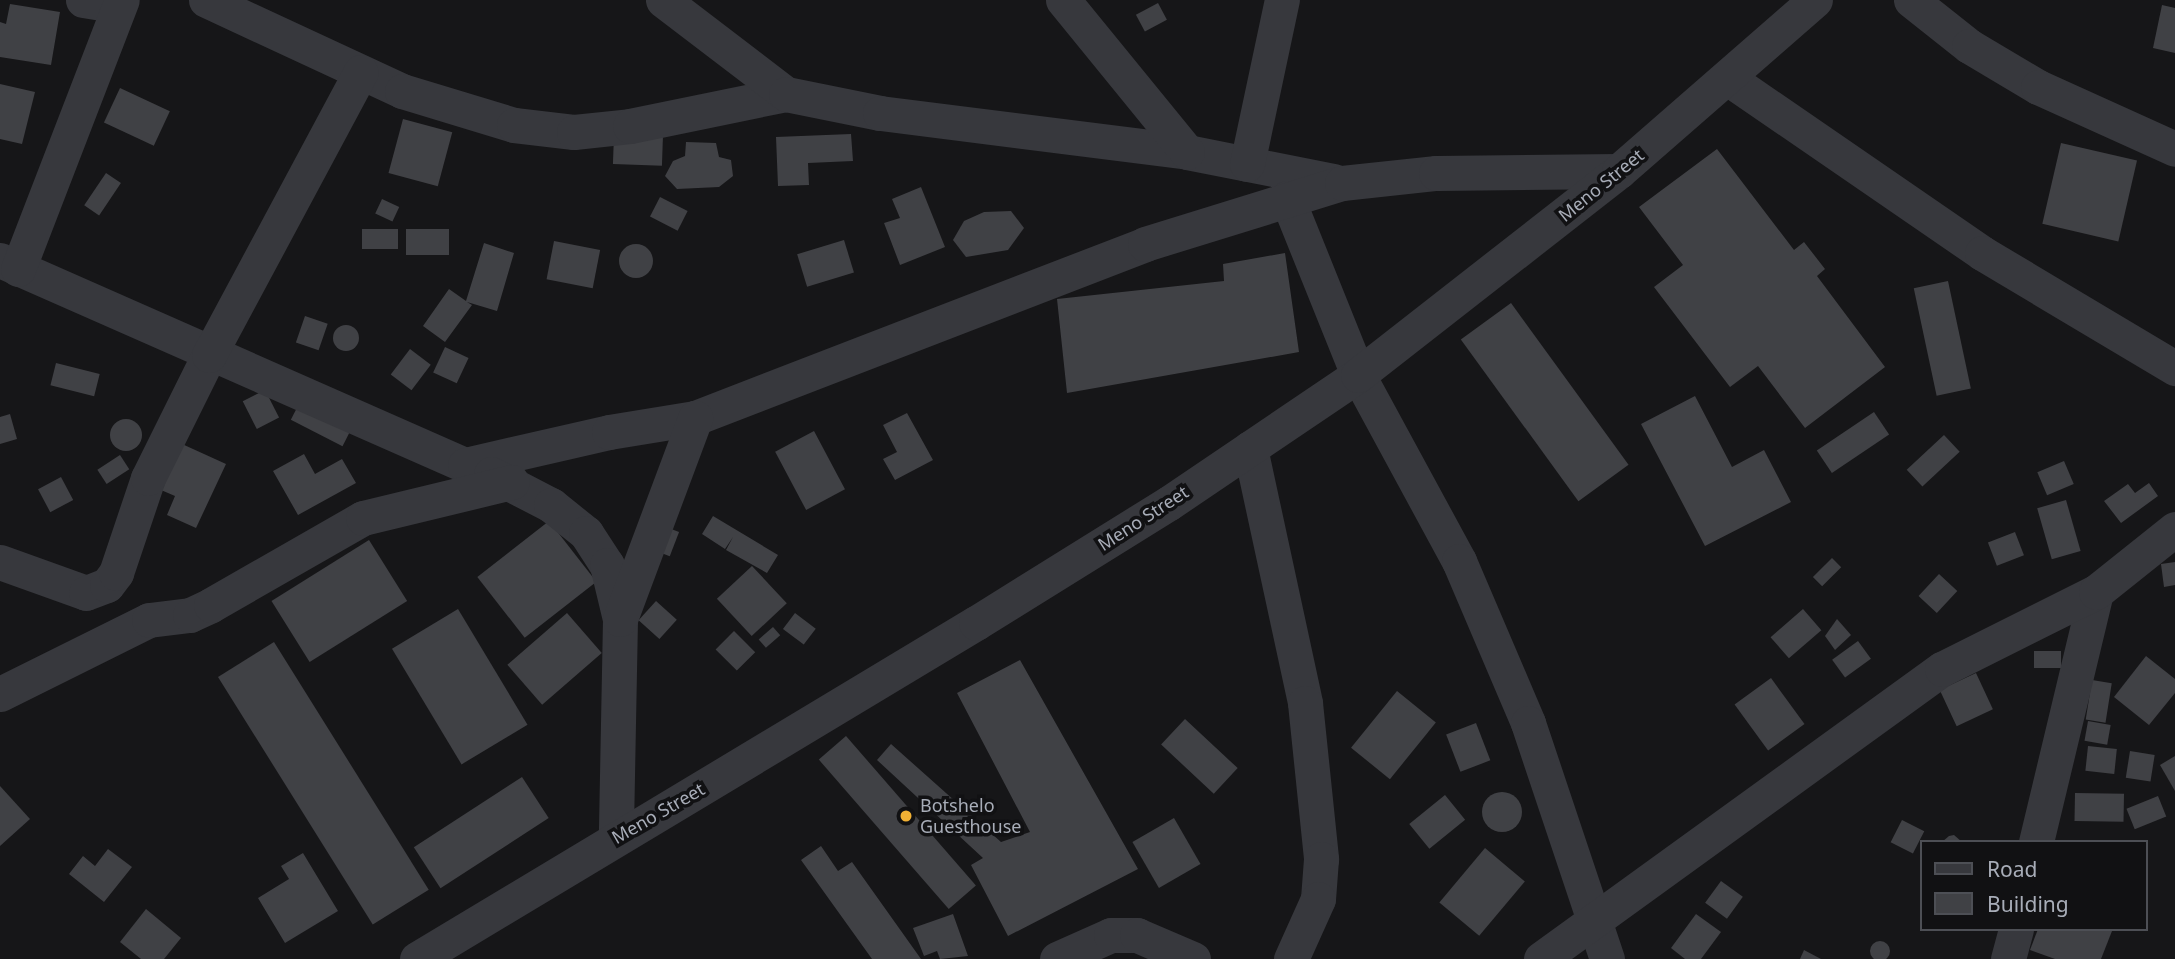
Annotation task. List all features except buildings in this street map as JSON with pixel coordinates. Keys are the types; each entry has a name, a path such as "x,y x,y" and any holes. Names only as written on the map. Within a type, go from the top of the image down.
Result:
{"street":[{"path":"83,0 121,3 9,264 209,355 465,465 512,482 586,534 607,565 620,619 617,836"},
{"path":"206,0 361,72 461,111 514,125 574,132 706,114 786,94 880,113 1187,152 1342,183"},
{"path":"663,0 786,94"},
{"path":"1063,0 1187,152"},
{"path":"1247,164 1282,0"},
{"name":"Meno Street","path":"417,959 458,950 617,836 851,700 1250,448 1358,375 1619,171 1729,79 1815,0"},
{"path":"1911,0 1969,46 2038,88 2175,149"},
{"path":"0,562 73,591 86,593 107,585 129,542 148,478 209,355 361,72"},
{"path":"1729,79 1982,253 2175,368"},
{"path":"465,465 609,432 695,418 1145,244 1342,183 1436,173 1619,171"},
{"path":"1287,198 1358,375 1459,561 1528,723 1607,959"},
{"path":"620,619 695,418"},
{"path":"1250,448 1306,703 1321,859 1318,899 1291,959"},
{"path":"0,694 149,620 190,615 211,605 363,518 512,482"},
{"path":"1541,959 1942,669 2096,592 2175,529"},
{"path":"2036,840 2096,592"},
{"path":"2008,959 2015,931"},
{"path":"1057,959 1111,935 1137,935 1193,959"}],"place":[{"name":"Botshelo Guesthouse","path":"906,816"}]}
